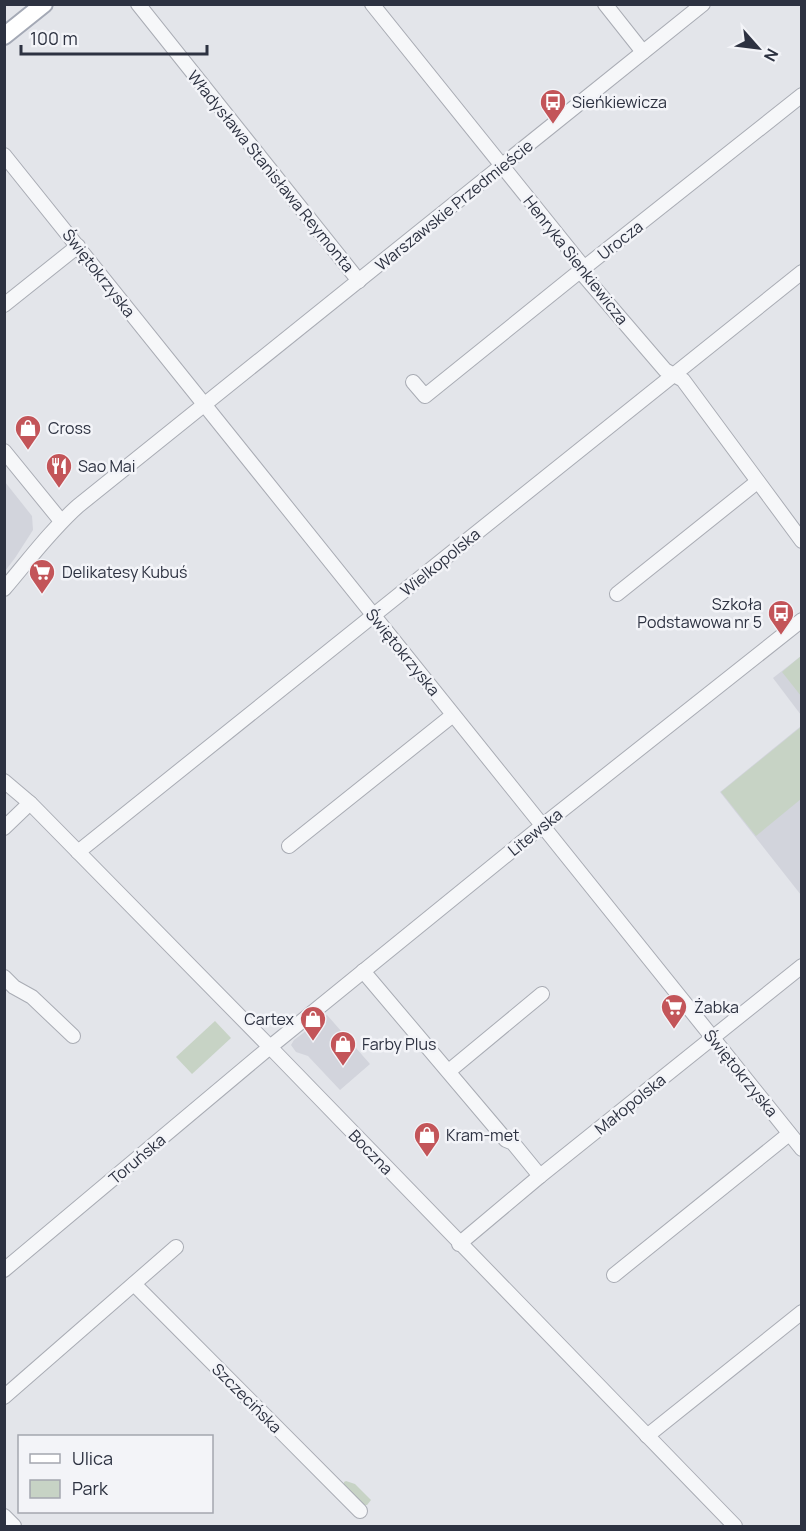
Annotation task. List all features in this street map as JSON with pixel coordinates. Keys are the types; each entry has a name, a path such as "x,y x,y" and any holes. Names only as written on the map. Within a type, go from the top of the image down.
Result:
{"main road":[{"path":"4,36 44,4"}],"street":[{"name":"Władysława Stanisława Reymonta","path":"138,4 359,281"},
{"name":"Henryka Sienkiewicza","path":"372,4 580,264 580,271 665,370 683,380 801,541"},
{"path":"605,4 643,52"},
{"name":"Warszawskie Przedmieście","path":"4,590 61,521 703,4"},
{"name":"Urocza","path":"413,382 425,396 801,95"},
{"name":"Świętokrzyska","path":"4,155 801,1147"},
{"path":"4,305 78,246"},
{"name":"Wielkopolska","path":"78,852 801,272"},
{"path":"4,451 61,521"},
{"path":"618,594 757,482"},
{"name":"Litewska","path":"270,1047 801,620"},
{"path":"289,846 453,715"},
{"name":"Boczna","path":"4,781 30,803 270,1047 735,1527"},
{"path":"4,828 30,803"},
{"name":"Małopolska","path":"459,1244 801,966"},
{"path":"363,971 506,1140 513,1143 540,1176"},
{"path":"4,977 14,987 32,997 73,1036"},
{"path":"449,1071 542,994"},
{"name":"Toruńska","path":"4,1270 270,1047"},
{"path":"614,1275 789,1134"},
{"path":"4,1397 176,1247"},
{"name":"Szczecińska","path":"134,1284 360,1511"},
{"path":"647,1436 801,1312"},
{"path":"4,1516 14,1527"}],"shaded area":[{"path":"5,482 32,516 33,530 5,571"},
{"path":"801,656 801,715 773,678"},
{"path":"801,726 801,895 720,792"},
{"path":"327,1015 370,1064 340,1090 308,1056 296,1052 291,1045 294,1040"}],"green space":[{"path":"801,656 801,696 782,672"},
{"path":"801,727 801,799 756,836 721,792"},
{"path":"215,1021 231,1038 192,1074 176,1057"},
{"path":"346,1481 355,1484 371,1500 367,1505 361,1505 344,1486"}],"place":[{"name":"Sieńkiewicza","path":"553,125"},
{"name":"Cross","path":"28,451"},
{"name":"Sao Mai","path":"59,489"},
{"name":"Delikatesy Kubuś","path":"42,595"},
{"name":"Szkoła Podstawowa nr 5","path":"781,636"},
{"name":"Żabka","path":"674,1030"},
{"name":"Cartex","path":"313,1042"},
{"name":"Farby Plus","path":"343,1067"},
{"name":"Kram-met","path":"427,1158"}]}
